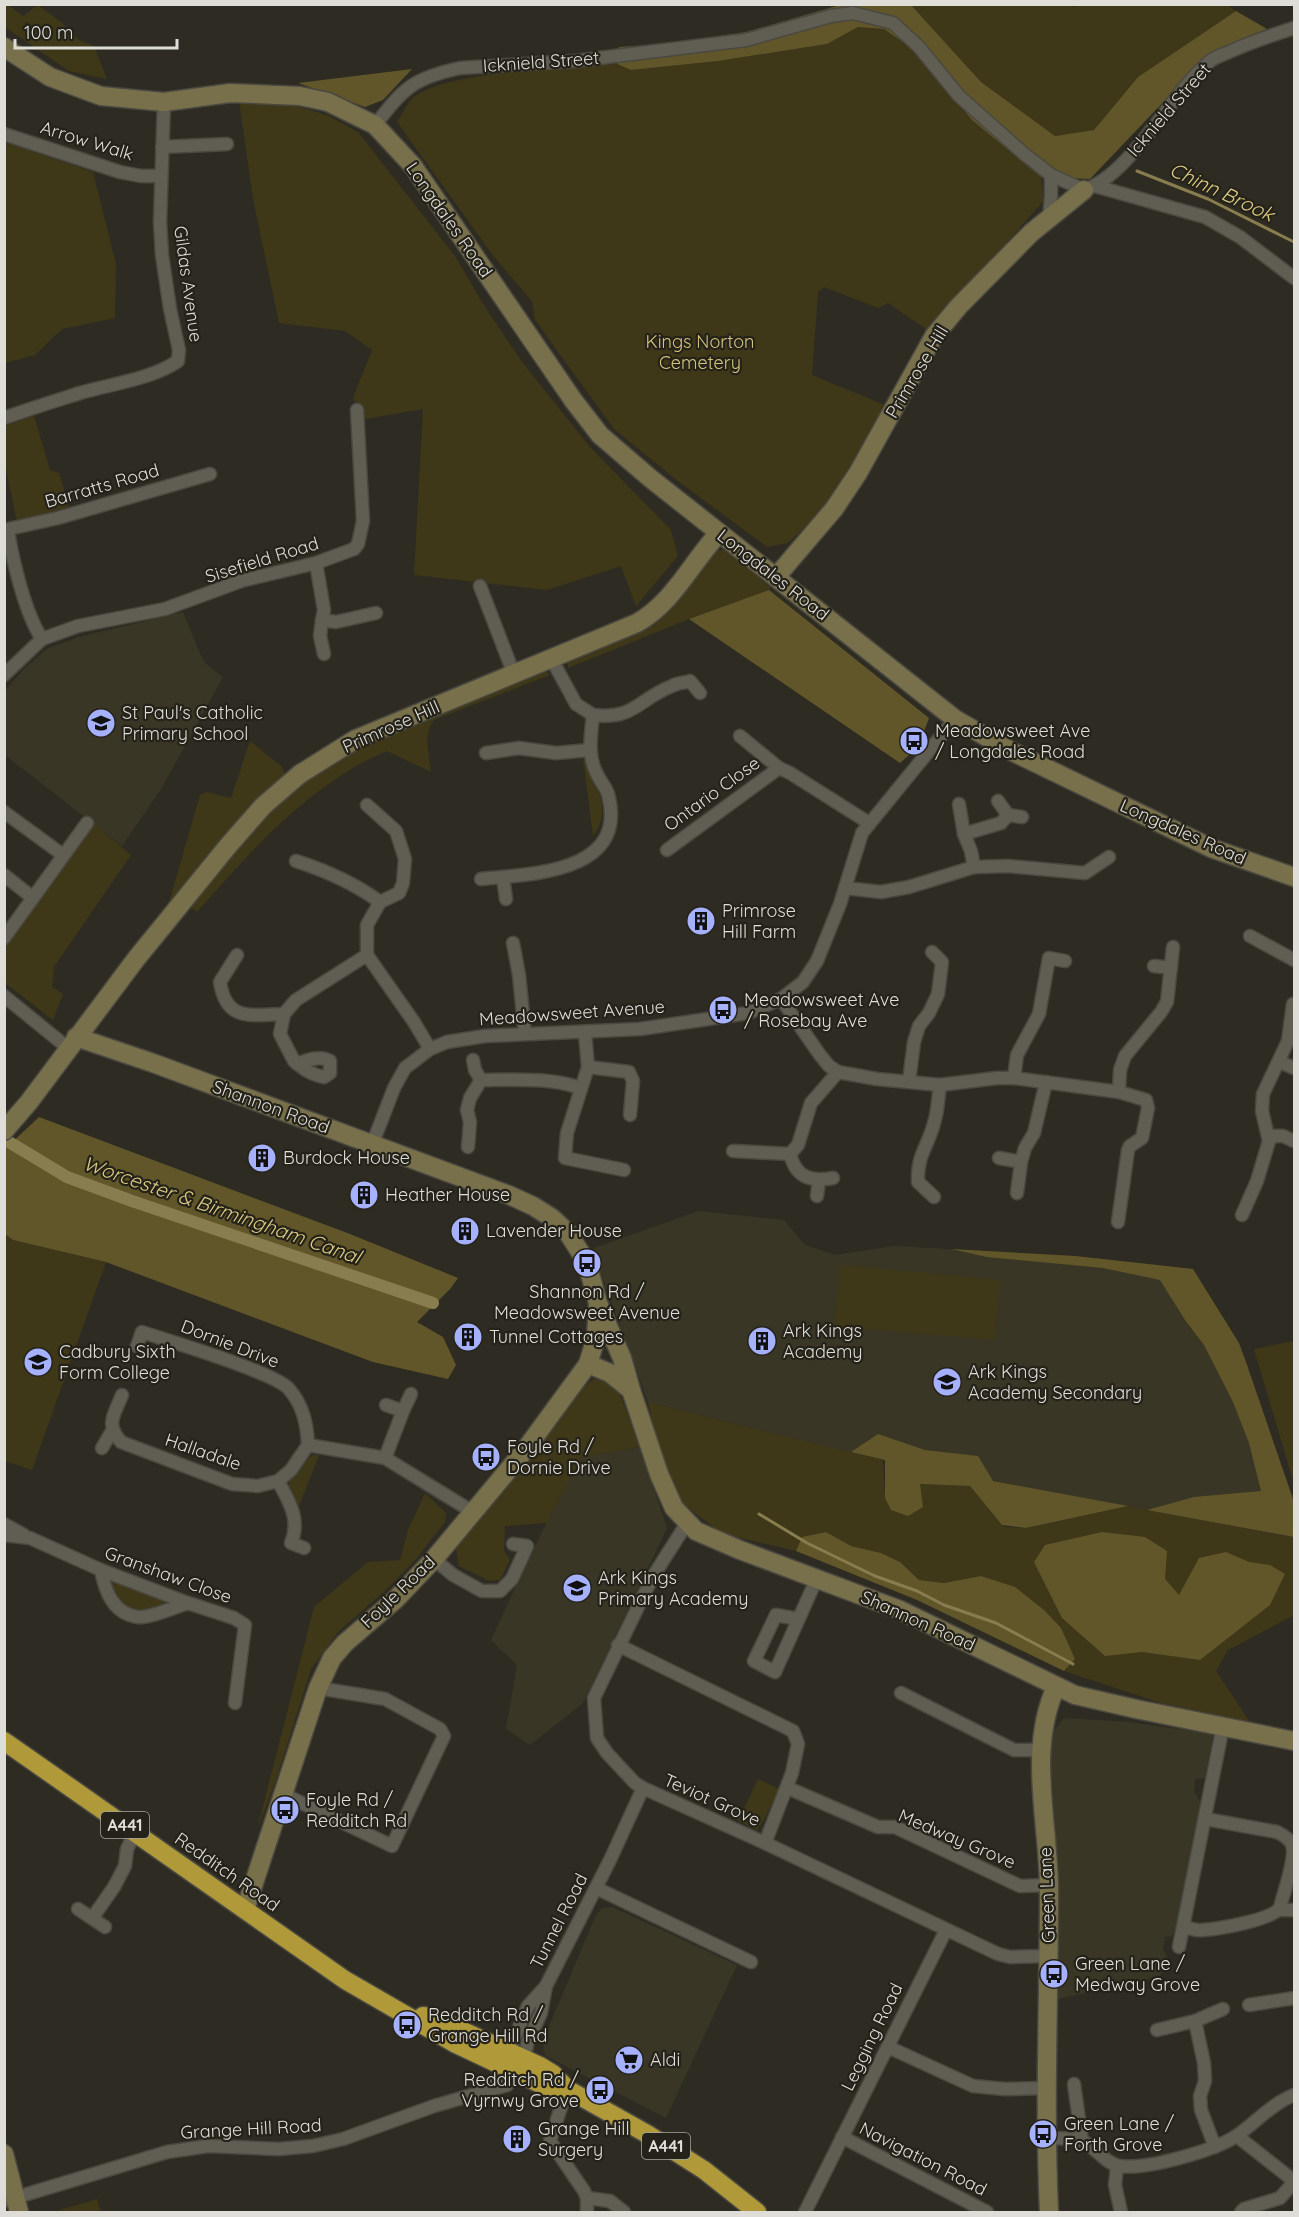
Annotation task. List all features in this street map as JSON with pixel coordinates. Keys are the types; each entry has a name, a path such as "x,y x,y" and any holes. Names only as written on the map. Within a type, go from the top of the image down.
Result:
{"highway":[{"name":"Redditch Road","path":"4,1741 317,1963 399,2011 432,2017 513,2062 553,2074 567,2089 649,2135 704,2170 757,2212"}],"street":[{"name":"Icknield Street","path":"375,125 400,93 415,82 446,71 460,68 575,61 746,40 831,16 853,13 892,23 919,47 959,96 1051,175 1090,188 1127,159 1174,99 1210,61 1262,37 1294,28"},
{"path":"4,47 50,76 102,96 164,102 230,93 300,96 328,102 375,125"},
{"name":"Gildas Avenue","path":"4,418 81,393 125,382 178,361 179,350 162,255 160,176 164,102"},
{"name":"Longdales Road","path":"375,125 413,166 553,372 600,435 719,533 955,718 1011,752 1211,848 1277,873 1294,877"},
{"name":"Arrow Walk","path":"4,134 120,172 141,176 160,176"},
{"path":"162,147 226,144"},
{"path":"1048,219 1051,175"},
{"name":"Primrose Hill","path":"776,577 834,509 858,473 934,336 958,306 1031,233 1090,188"},
{"path":"1090,188 1205,218 1240,237 1294,278"},
{"name":"Sisefield Road","path":"4,675 42,639 78,626 165,609 241,581 316,563 354,549 362,532 363,521 357,410"},
{"name":"Barratts Road","path":"6,530 210,474"},
{"path":"6,530 32,625 42,639"},
{"name":"Primrose Hill","path":"5,1131 136,959 228,846 262,806 300,774 356,739 652,615 673,593 719,533"},
{"path":"316,563 324,610 320,636 324,654"},
{"path":"480,586 510,664 512,675"},
{"path":"322,620 336,622 376,613"},
{"path":"551,658 576,704 593,715 607,717 628,712 672,685 690,681 700,693"},
{"path":"481,879 544,873 573,865 591,855 605,840 611,816 608,795 596,774 590,750 593,715"},
{"name":"Meadowsweet Avenue","path":"372,1145 394,1088 405,1068 430,1049 464,1038 640,1029 748,1013 781,999 803,982 811,972 830,929 862,833 955,718"},
{"path":"740,736 778,768 790,773 869,823"},
{"path":"486,753 519,748 556,753 590,750"},
{"name":"Ontario Close","path":"667,850 778,768"},
{"path":"998,801 1008,815 1022,817"},
{"path":"959,804 964,834 974,867"},
{"path":"367,805 396,831 405,859 403,883 399,893 380,902 367,925 367,955 430,1049"},
{"path":"4,812 63,855"},
{"path":"964,834 1001,823 1008,815"},
{"path":"4,938 87,823"},
{"path":"845,888 880,892 909,887 974,867 1008,866 1085,873 1109,857"},
{"path":"296,861 330,872 362,889 380,902"},
{"path":"4,875 33,898"},
{"path":"503,877 506,899"},
{"path":"1250,936 1294,960"},
{"path":"513,944 519,975 525,1035"},
{"path":"1119,1092 1120,1070 1125,1056 1167,1002 1173,947"},
{"path":"909,1081 914,1042 919,1026 938,994 942,962 932,952"},
{"path":"237,955 220,982 222,999 234,1011 253,1014 284,1014"},
{"path":"297,1064 280,1034 284,1014 296,1000 367,955"},
{"path":"1014,1078 1017,1055 1039,1014 1049,958 1065,961"},
{"path":"1154,966 1171,968"},
{"path":"4,996 72,1042"},
{"path":"781,999 820,1055 829,1066 838,1072 877,1079 940,1085 997,1077 1014,1078 1119,1092 1146,1100 1148,1108 1142,1138 1128,1150 1118,1222"},
{"path":"1269,1141 1262,1111 1263,1094 1288,1041 1293,1004"},
{"path":"585,1033 588,1067 567,1132 565,1158 624,1170"},
{"name":"Shannon Road","path":"72,1042 153,1063 509,1195 552,1218 568,1233 587,1263 598,1303 619,1350 659,1473 674,1508 696,1531 740,1550 900,1610 1075,1695 1136,1710 1294,1741"},
{"path":"473,1060 475,1070 481,1080"},
{"path":"1280,1062 1294,1068"},
{"path":"588,1067 629,1072 633,1081 630,1114"},
{"path":"790,1154 798,1145 811,1103 838,1072"},
{"path":"481,1080 532,1079 566,1083 580,1088"},
{"path":"468,1147 470,1122 467,1110 470,1098 481,1080"},
{"path":"1017,1193 1021,1162 1025,1148 1034,1133 1046,1082"},
{"path":"934,1197 928,1194 918,1182 918,1168 924,1145 934,1124 940,1085"},
{"path":"1242,1215 1257,1181 1269,1141 1273,1136 1283,1136 1294,1141"},
{"path":"734,1151 790,1154"},
{"path":"790,1154 797,1172 819,1180 833,1178"},
{"path":"999,1158 1021,1162"},
{"path":"816,1196 819,1180"},
{"name":"Foyle Road","path":"245,1910 285,1795 318,1688 332,1658 345,1643 396,1599 434,1559 525,1450 588,1364 596,1338 598,1303"},
{"name":"Dornie Drive","path":"136,1346 142,1332 266,1375 288,1387 301,1406 307,1426 308,1445"},
{"path":"596,1338 619,1350 616,1378"},
{"path":"588,1364 610,1373 631,1390"},
{"path":"385,1458 411,1394"},
{"path":"102,1448 112,1431 111,1425 122,1395"},
{"path":"386,1405 403,1411"},
{"name":"Halladale","path":"112,1431 121,1442 232,1484 258,1486 278,1481"},
{"path":"304,1548 291,1543 296,1532 293,1510 278,1481 291,1470 308,1445 385,1458 473,1512"},
{"name":"Teviot Grove","path":"687,1523 652,1578 594,1698 597,1738 607,1753 635,1783 643,1788 765,1843 998,1954 1010,1957 1049,1956"},
{"path":"4,1524 30,1538"},
{"name":"Granshaw Close","path":"4,1535 30,1538 101,1570 188,1604 234,1618 244,1624 235,1703"},
{"path":"434,1559 453,1575 482,1591 500,1590 512,1579 527,1546 513,1544"},
{"path":"101,1570 105,1592 118,1610 139,1617 188,1604"},
{"path":"798,1619 776,1615 754,1661 775,1672 817,1578"},
{"path":"618,1645 792,1731 798,1744 788,1788 765,1843"},
{"name":"Green Lane","path":"1048,2212 1045,2088 1049,1886 1040,1750 1056,1687"},
{"path":"285,1795 392,1846 444,1736 440,1729 386,1698 318,1688"},
{"path":"901,1693 1014,1750 1040,1750"},
{"path":"1179,1947 1223,1726"},
{"name":"Tunnel Road","path":"513,2062 528,2006 546,1986 643,1788"},
{"name":"Medway Grove","path":"788,1788 878,1827 894,1827 1020,1886 1049,1886"},
{"path":"1206,1819 1277,1832 1289,1840 1293,1856 1278,1910"},
{"path":"93,1917 125,1866 127,1849 135,1833"},
{"path":"596,1888 751,1962"},
{"path":"78,1909 105,1927"},
{"path":"1184,1927 1200,1931 1265,1918 1278,1910 1294,1910"},
{"name":"Legging Road","path":"805,2212 946,1930"},
{"path":"1249,2005 1294,1998"},
{"path":"1157,2030 1195,2022 1223,2009"},
{"path":"1195,2022 1204,2063 1205,2080 1200,2096 1201,2110 1215,2147"},
{"path":"888,2047 973,2086 1005,2089 1045,2088"},
{"name":"Grange Hill Road","path":"13,2204 167,2152 208,2146 279,2149 323,2144 343,2139 434,2106 507,2085 513,2062"},
{"path":"1074,2084 1082,2141"},
{"path":"567,2089 550,2141 587,2198 587,2212"},
{"path":"1046,2138 1082,2141 1117,2166 1148,2164 1215,2147 1237,2136 1280,2102 1294,2095"},
{"path":"1237,2136 1294,2182 1281,2198 1244,2209 1241,2212"},
{"name":"Navigation Road","path":"842,2137 987,2212"},
{"path":"4,2154 13,2204"},
{"path":"1117,2166 1115,2185 1121,2212"},
{"path":"587,2198 610,2201 624,2212"}],"shaded area":[{"path":"840,5 911,5 981,82 1055,136 1094,130 1138,77 1236,11 1267,29 1209,54 1090,179 1041,177 972,120 913,49 884,29 858,27 827,44 718,61 631,70 617,64 619,47 664,44 746,32"},
{"path":"412,69 383,100 365,107 298,83"},
{"path":"769,590 929,718 918,747 900,763 689,619"},
{"name":"St Paul's Catholic Primary School","path":"183,612 201,656 206,664 223,677 161,789 122,846 5,755 4,692 25,668 47,649 79,637"},
{"path":"39,1117 350,1234 458,1278 417,1322 443,1337 456,1365 448,1379 373,1362 106,1262 13,1240 5,1234 5,1149"},
{"name":"Ark Kings Academy Secondary","path":"698,1211 784,1220 805,1245 836,1255 893,1246 1075,1256 1193,1269 1246,1362 1294,1538 883,1460 648,1402 592,1249"},
{"path":"951,1249 1075,1256 1193,1269 1239,1343 1294,1502 1294,1537 1147,1510 1194,1497 1261,1491 1249,1443 1233,1402 1204,1345 1160,1280 1103,1268 987,1257"},
{"path":"878,1434 925,1450 978,1456 993,1481 1128,1506 1026,1528 1002,1525 970,1486 920,1484 923,1507 908,1516 891,1510 885,1498 885,1460 851,1452"},
{"name":"Ark Kings Primary Academy","path":"640,1447 667,1528 583,1703 530,1745 506,1729 517,1665 491,1640 580,1457"},
{"path":"826,1532 851,1546 881,1553 900,1562 919,1580 944,1583 981,1576 1015,1587 1044,1610 1061,1628 1075,1659 1064,1671 917,1600 796,1551 802,1537"},
{"path":"1102,1532 1145,1537 1167,1551 1165,1579 1179,1595 1199,1558 1226,1552 1249,1562 1270,1565 1285,1574 1270,1605 1200,1660 1142,1652 1105,1656 1062,1618 1034,1562 1045,1545"},
{"path":"1064,1718 1129,1722 1213,1734 1205,1778 1195,1779 1194,1792 1201,1803 1178,1920 1172,1936 1165,1937 1163,1950 1167,1957 1160,1976 1058,1999 1058,1887 1046,1741"},
{"path":"612,1907 737,1965 666,2118 546,2056 543,2051 544,2038 596,1915 603,1908"}],"green space":[{"path":"1070,4 1073,7 1084,4 1225,4 1236,11 1138,77 1094,130 1055,136 981,82 911,5"},
{"path":"4,5 8,5 23,16 38,5 61,22 79,40 94,46 107,79 69,71 5,27"},
{"name":"Kings Norton Cemetery","path":"858,27 884,29 913,49 972,120 1041,177 1044,200 930,332 888,303 878,308 824,287 818,292 812,375 887,406 827,507 788,543 767,547 678,481 614,429 535,320 532,301 494,257 397,122 412,99 427,90 478,76 617,64 631,70 718,61 827,44"},
{"path":"239,100 290,104 327,115 358,132 455,256 485,307 522,362 590,447 671,530 678,556 636,606 621,566 547,590 414,575 423,409 366,419 353,398 372,350 345,331 279,323 253,199"},
{"path":"5,142 93,172 116,264 115,318 62,329 35,355 5,363"},
{"path":"34,416 50,470 59,473 69,507 17,521 5,465 4,426"},
{"path":"726,550 770,587 769,590 689,619 568,668 568,662 573,656 639,628 714,551"},
{"path":"545,670 550,675 434,720 428,738 431,772 387,751 328,784 268,835 197,912 188,905 284,794 362,744"},
{"path":"250,741 282,767 285,775 241,817 174,902 170,899 200,795 206,792 231,798"},
{"path":"583,758 597,787 602,807 602,817 593,836"},
{"path":"93,823 131,855 54,967 52,987 63,994 53,1020 5,983 5,945"},
{"name":"Cadbury Sixth Form College","path":"4,1234 13,1240 106,1262 32,1470 5,1461"},
{"path":"841,1265 1001,1280 994,1340 834,1326"},
{"path":"1294,1341 1294,1484 1254,1349"},
{"path":"594,1379 606,1381 618,1389 640,1447 581,1457 547,1523 505,1526 504,1551 510,1560 500,1580 489,1581 459,1566 456,1548 580,1390"},
{"path":"648,1402 883,1460 885,1498 919,1484 970,1486 1004,1527 1027,1528 1128,1506 1290,1537 1294,1533 1294,1615 1228,1650 1216,1671 1250,1722 1161,1703 1064,1671 1075,1659 981,1576 944,1583 919,1580 900,1562 881,1553 851,1546 826,1532 802,1537 796,1551 723,1534 683,1504 657,1444"},
{"path":"313,1455 319,1455 299,1506 289,1487 289,1480"},
{"path":"425,1493 446,1513 445,1522 416,1559 386,1590 339,1631 311,1669 275,1783 257,1830 314,1607 368,1562 400,1560 408,1530"},
{"path":"109,1580 165,1602 148,1611 133,1612 118,1600"},
{"path":"758,1779 779,1789 757,1830 738,1821"},
{"path":"97,2199 101,2212 53,2212"}],"waterway":[{"name":"Chinn Brook","path":"1137,171 1208,199 1294,242"},
{"name":"Worcester & Birmingham Canal","path":"4,1139 67,1177 433,1303"},
{"path":"759,1514 807,1543 875,1576 917,1591 944,1605 996,1623 1073,1664"}],"place":[{"name":"St Paul's Catholic Primary School","path":"101,723"},
{"name":"Meadowsweet Ave / Longdales Road","path":"914,741"},
{"name":"Primrose Hill Farm","path":"701,921"},
{"name":"Meadowsweet Ave / Rosebay Ave","path":"723,1010"},
{"name":"Burdock House","path":"262,1158"},
{"name":"Heather House","path":"364,1195"},
{"name":"Lavender House","path":"465,1231"},
{"name":"Shannon Rd / Meadowsweet Avenue","path":"587,1263"},
{"name":"Tunnel Cottages","path":"468,1337"},
{"name":"Ark Kings Academy","path":"762,1341"},
{"name":"Cadbury Sixth Form College","path":"38,1362"},
{"name":"Ark Kings Academy Secondary","path":"947,1382"},
{"name":"Foyle Rd / Dornie Drive","path":"486,1457"},
{"name":"Ark Kings Primary Academy","path":"577,1588"},
{"name":"Foyle Rd / Redditch Rd","path":"285,1810"},
{"name":"Green Lane / Medway Grove","path":"1054,1974"},
{"name":"Redditch Rd / Grange Hill Rd","path":"407,2025"},
{"name":"Aldi","path":"629,2060"},
{"name":"Redditch Rd / Vyrnwy Grove","path":"600,2090"},
{"name":"Green Lane / Forth Grove","path":"1043,2134"},
{"name":"Grange Hill Surgery","path":"517,2139"}]}
